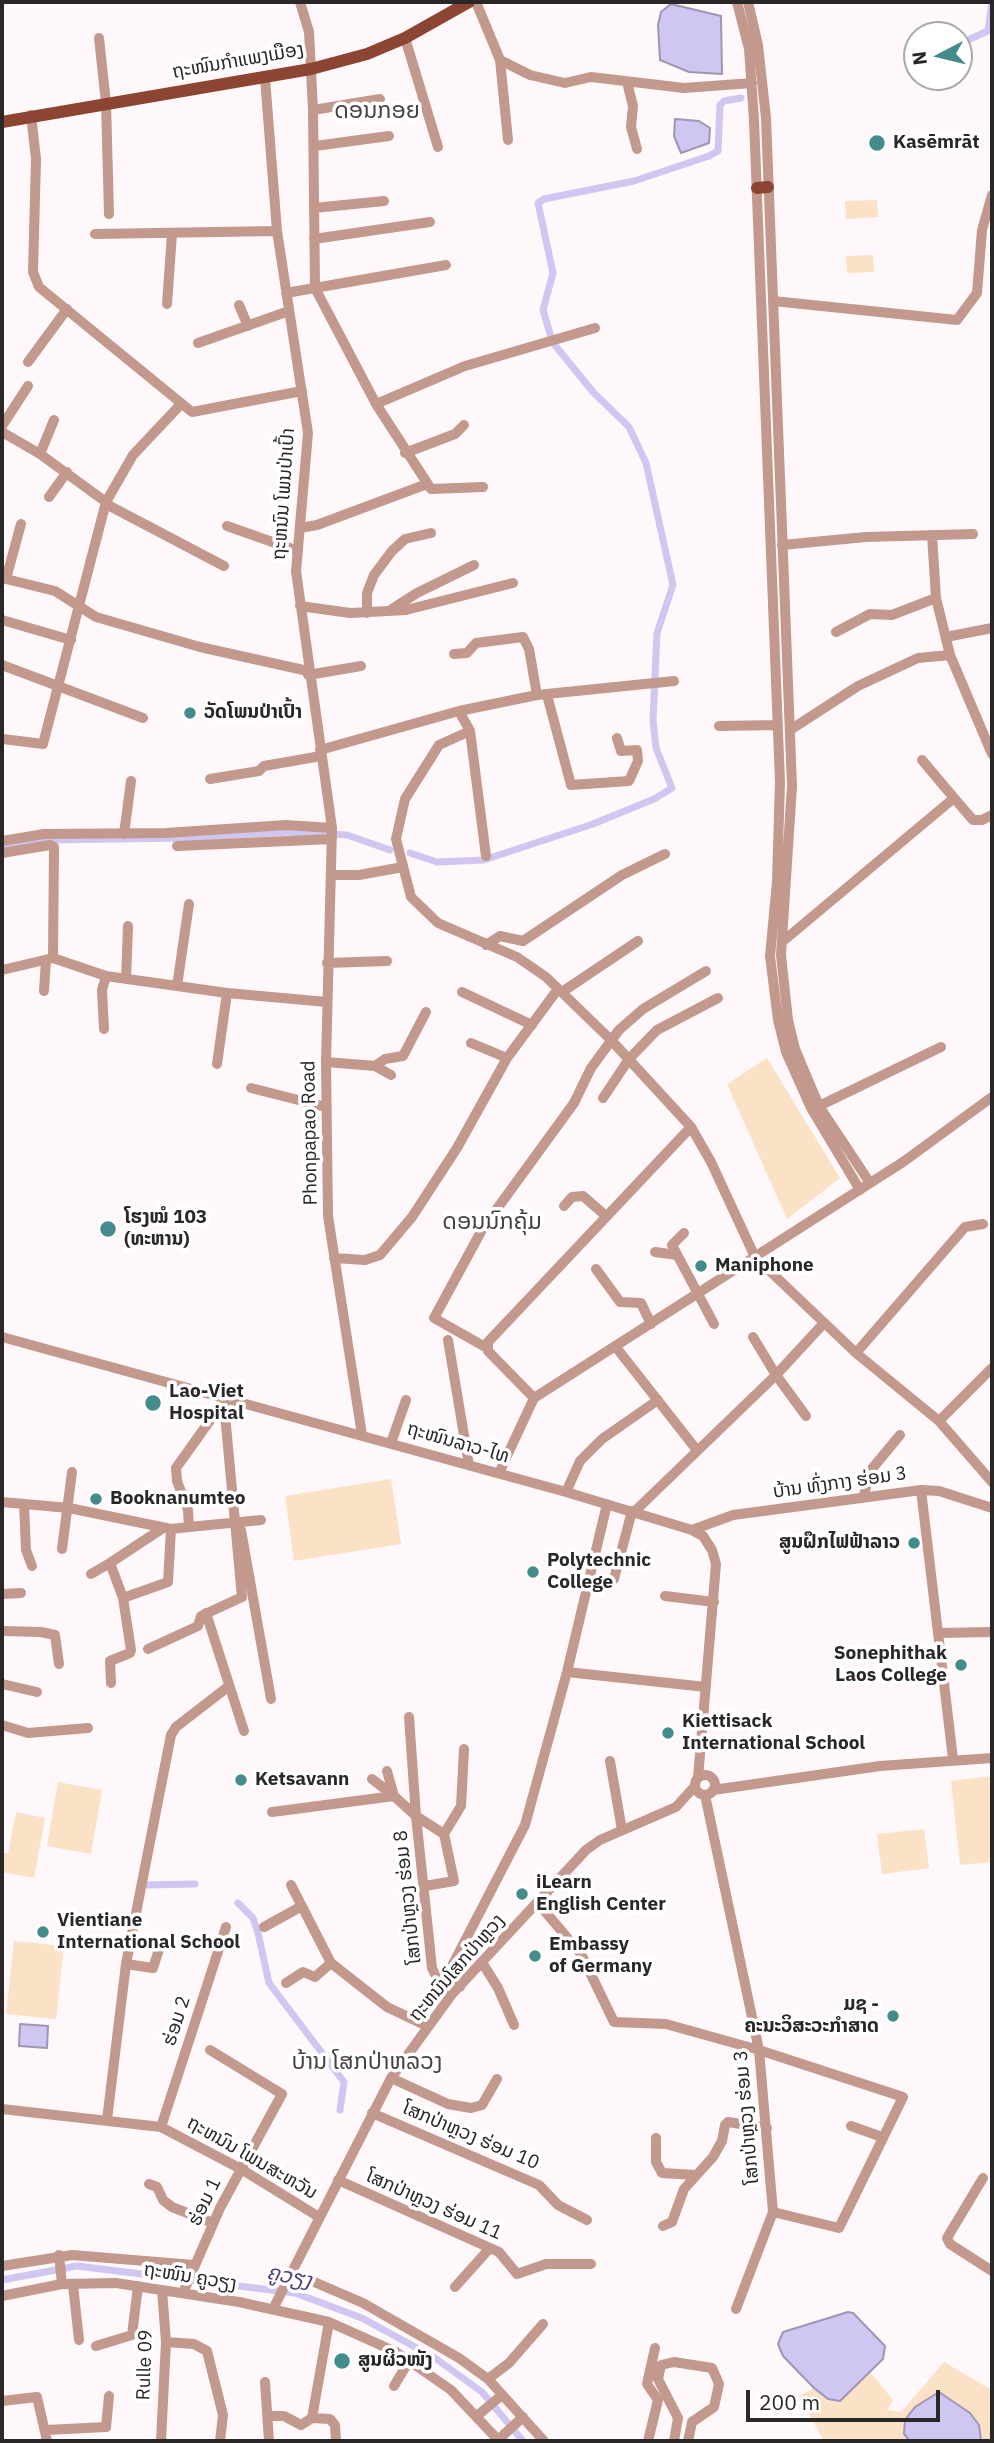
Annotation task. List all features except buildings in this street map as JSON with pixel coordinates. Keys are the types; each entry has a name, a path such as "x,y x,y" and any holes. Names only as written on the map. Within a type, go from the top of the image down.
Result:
{"main road":[{"name":"ຖະໜົນກຳແພງເມືອງ","path":"2,122 311,69 367,54 405,38 468,2"}],"street":[{"path":"300,2 309,32 311,69 315,146 315,288 376,404 427,484 434,491 483,487"},
{"path":"476,2 500,60 508,139"},
{"path":"737,2 749,49 773,301 792,786 782,942 788,1020 796,1049 819,1106 870,1184"},
{"path":"748,2 763,81 763,187 780,782 777,882 770,956 778,1020 786,1052 811,1108 860,1190"},
{"path":"99,38 106,103 109,214"},
{"path":"405,38 438,147"},
{"path":"500,60 511,67 550,81 570,83 591,77 684,88 752,83"},
{"name":"ຖະຫນົນ ໂພນປ່າເປົ້າ","path":"265,78 277,231 308,433 296,571 332,835"},
{"path":"627,82 633,106 631,127 637,149"},
{"path":"313,110 380,99"},
{"path":"32,115 36,159 33,272 39,287 192,412 302,391"},
{"path":"315,146 389,136"},
{"path":"773,301 957,320 977,293 983,249 982,230 992,195"},
{"path":"314,208 384,201"},
{"path":"314,239 430,222"},
{"path":"95,234 277,231"},
{"path":"167,304 172,234"},
{"path":"286,293 446,265"},
{"path":"239,304 248,326"},
{"path":"28,362 67,309"},
{"path":"198,343 289,311"},
{"path":"376,404 465,366 595,328"},
{"path":"2,426 29,386"},
{"path":"2,740 42,745 106,503 133,455 181,404"},
{"path":"40,454 54,420"},
{"path":"405,453 448,438 464,425"},
{"path":"2,432 40,454 106,503 224,566"},
{"path":"49,497 66,472"},
{"path":"300,528 317,525 427,484"},
{"path":"20,524 4,578 55,591 96,617 200,647 308,673 361,666"},
{"path":"227,526 298,551"},
{"path":"368,613 367,593 374,575 392,551 405,539 431,533"},
{"path":"782,545 866,537 973,534"},
{"path":"932,536 936,598 950,655 992,754"},
{"path":"391,609 474,565"},
{"path":"300,606 368,613 424,607 513,583"},
{"path":"835,632 870,614 892,615 936,598"},
{"path":"2,620 71,640"},
{"path":"946,637 992,628"},
{"path":"454,654 467,653 476,643 523,637 571,785 629,781 638,761 637,750 621,751 617,738"},
{"path":"790,730 858,686 918,658 950,655"},
{"path":"2,664 144,718"},
{"path":"211,779 260,771 264,766 321,753 459,711 584,688 674,681"},
{"path":"459,711 470,732 486,856"},
{"path":"719,726 778,725"},
{"path":"470,732 439,745 405,799 396,839 411,898 438,923 517,957 546,977 611,1040 691,1126 711,1162 755,1257 856,1353 939,1421 992,1482"},
{"path":"922,760 973,820 982,820 992,815"},
{"path":"124,834 131,781"},
{"path":"782,942 954,798"},
{"path":"2,841 44,834 124,834 286,825 332,835"},
{"path":"177,846 332,835"},
{"name":"Phonpapao Road","path":"332,835 327,963 328,1216 362,1435"},
{"path":"2,853 50,845 54,847 49,959 44,991"},
{"path":"486,945 500,936 519,942 525,940 622,875 665,854"},
{"path":"331,876 359,875 404,867"},
{"path":"177,986 188,904"},
{"path":"126,979 128,926"},
{"path":"334,1258 365,1260 380,1255 412,1217 457,1148 507,1058 560,990 638,941"},
{"path":"2,970 49,959 106,976 227,993 327,1002"},
{"path":"327,963 387,961"},
{"path":"534,1398 487,1348 434,1318 483,1228 574,1103 591,1068 611,1040 643,1009 706,971"},
{"path":"104,1030 102,993 106,976"},
{"path":"462,992 532,1025"},
{"path":"217,1064 227,993"},
{"path":"603,1098 629,1059 657,1030 718,998"},
{"path":"375,1066 385,1059 403,1056 426,1012"},
{"path":"471,1043 507,1058"},
{"path":"819,1106 941,1047"},
{"path":"326,1062 375,1066 391,1075"},
{"path":"251,1088 326,1107"},
{"path":"499,1473 534,1398 870,1184 992,1097"},
{"path":"487,1348 489,1340 691,1126"},
{"path":"564,1206 572,1198 583,1196 606,1216"},
{"path":"856,1353 965,1227 983,1224"},
{"path":"684,1233 672,1245 714,1324"},
{"path":"655,1252 677,1255"},
{"path":"596,1269 620,1302 640,1303 651,1324"},
{"path":"614,1579 633,1512 776,1375 824,1323"},
{"name":"ຖະໜົນລາວ-ໄທ","path":"2,1337 225,1401 499,1473 692,1530"},
{"path":"752,1337 806,1416"},
{"path":"448,1340 469,1465"},
{"path":"615,1346 696,1449"},
{"path":"939,1421 992,1368"},
{"path":"391,1443 406,1400"},
{"path":"566,1492 580,1461 602,1439 658,1400"},
{"path":"148,1649 198,1626 201,1616 242,1597 225,1401"},
{"path":"189,1527 188,1510 177,1481 176,1468 225,1401"},
{"path":"863,1498 871,1471 900,1435"},
{"path":"62,1549 72,1472"},
{"path":"920,1490 953,1759"},
{"name":"ບ້ານ ທົ່ງກາງ ຮ່ອມ 3","path":"692,1530 733,1515 920,1490 939,1491 992,1508"},
{"path":"2,1502 69,1508 167,1528 261,1520"},
{"path":"24,1504 25,1542 32,1566"},
{"path":"460,1987 453,1980 453,1964 509,1861 525,1825 567,1672 607,1504"},
{"path":"234,1522 242,1530 271,1699"},
{"path":"91,1574 167,1528"},
{"path":"123,1598 168,1582 167,1528"},
{"path":"692,1530 703,1536 712,1550 716,1564 706,1688 705,1786 737,1785 953,1759 992,1758"},
{"path":"110,1563 123,1598 131,1652 110,1661 111,1683"},
{"path":"2,1594 21,1593"},
{"path":"665,1596 714,1602"},
{"path":"206,1613 244,1731"},
{"path":"2,1631 55,1635 60,1664"},
{"path":"938,1633 992,1632"},
{"path":"567,1672 706,1688"},
{"path":"2,1684 37,1692"},
{"path":"107,2120 126,1964 171,1735 176,1727 229,1686"},
{"path":"409,1717 416,1816 444,1834"},
{"path":"2,1725 28,1732 88,1728"},
{"path":"425,1886 454,1881 444,1834 461,1806 464,1749"},
{"path":"610,1761 622,1830"},
{"path":"272,1812 394,1796 387,1771"},
{"name":"ໂສກປ່າຫຼວງ ຮ່ອມ 8","path":"372,1779 416,1816 432,1968 439,1982 452,1994"},
{"name":"ຖະຫນົນໂສກປ່າຫຼວງ","path":"274,2306 391,2078 452,1994 483,1964 586,1850 622,1830 676,1807 705,1786"},
{"name":"ໂສກປ່າຫຼວງ ຮ່ອມ 3","path":"705,1786 759,2050 773,2212 736,2309"},
{"path":"292,1885 331,1963 387,2007 427,2026"},
{"path":"537,1902 581,1954 614,2022 666,2024 759,2050 903,2097 839,2228 773,2212"},
{"path":"264,1927 302,1906"},
{"name":"ຮ່ອມ 2","path":"160,2127 226,1927"},
{"path":"126,1964 152,1968 162,1940"},
{"path":"286,1983 303,1972 316,1977 331,1963"},
{"path":"483,1964 498,1987 514,2025"},
{"name":"ຮ່ອມ 1","path":"183,2290 213,2224 282,2094 210,2050"},
{"path":"391,2078 448,2104 471,2108 482,2105 497,2079"},
{"name":"ຖະຫນົນ ໂພນສະຫວັນ","path":"2,2109 160,2127 241,2169 318,2217"},
{"name":"ໂສກປ່າຫຼວງ ຮ່ອມ 10","path":"372,2113 539,2185 558,2205 587,2220"},
{"path":"663,2226 672,2221 684,2189 713,2157 728,2122 767,2128"},
{"path":"851,2126 882,2137"},
{"path":"656,2138 656,2162 662,2173 696,2175"},
{"path":"983,2178 947,2238 950,2244 992,2272"},
{"name":"ໂສກປ່າຫຼວງ ຮ່ອມ 11","path":"338,2180 501,2253 517,2274 546,2264 591,2264"},
{"path":"149,2184 157,2187 163,2200 172,2207 213,2224"},
{"path":"455,2287 489,2249"},
{"path":"59,2256 62,2282"},
{"path":"2,2266 59,2256 193,2266"},
{"path":"289,2277 363,2303 459,2358 488,2379 500,2396 544,2441"},
{"name":"ຖະໜົນ ຄູວຽງ","path":"2,2296 62,2282 73,2285 116,2283 162,2290 183,2290 274,2306 329,2322 409,2361 480,2413 500,2439"},
{"path":"73,2285 79,2340"},
{"path":"96,2346 132,2335 138,2286"},
{"name":"Rulle 09","path":"161,2441 166,2342 162,2290"},
{"path":"312,2418 329,2322"},
{"path":"488,2379 509,2363 543,2324"},
{"path":"166,2342 194,2344 207,2351 223,2415 220,2441"},
{"path":"648,2441 658,2400 647,2384 655,2348"},
{"path":"394,2386 409,2361"},
{"path":"674,2441 678,2418 658,2379 661,2365 674,2362 712,2368 719,2384 714,2407 692,2422 688,2441"},
{"path":"265,2382 269,2441"},
{"path":"2,2401 37,2397 46,2436 106,2427 108,2396"},
{"path":"480,2413 500,2396"},
{"path":"268,2416 284,2416 301,2424 312,2418 334,2421 336,2441"},
{"path":"500,2439 522,2419"}],"shaded area":[{"path":"671,4 721,16 722,74 689,72 660,60 658,25 661,12"},
{"path":"675,119 699,121 710,128 709,143 681,153 674,136"},
{"path":"877,200 878,217 846,219 845,201"},
{"path":"873,255 874,272 847,273 846,256"},
{"path":"767,1058 840,1178 787,1219 727,1084"},
{"path":"391,1479 401,1544 294,1561 285,1496"},
{"path":"992,1776 992,1862 960,1865 951,1781"},
{"path":"58,1782 102,1790 91,1854 47,1846"},
{"path":"16,1812 45,1818 34,1878 2,1872 2,1853 8,1853"},
{"path":"924,1829 929,1868 882,1874 877,1834"},
{"path":"14,1941 64,1946 56,2019 6,2014"},
{"path":"20,2024 48,2026 47,2048 19,2046"},
{"path":"848,2312 853,2313 885,2346 883,2359 840,2401 828,2399 814,2388 783,2356 778,2344 783,2332"},
{"path":"944,2362 990,2389 992,2441 824,2441 799,2396 814,2388 828,2399 840,2401 870,2372 893,2400 887,2410 901,2412"},
{"path":"939,2392 970,2413 979,2425 981,2441 910,2441 904,2434 905,2420 915,2407"}],"waterway":[{"path":"973,38 988,31 992,2"},
{"path":"551,337 543,310 553,273 538,203 544,199 634,181 709,156 718,151 720,105 724,101 741,98"},
{"path":"410,853 437,862 484,860 593,824 654,799 672,788 656,748 653,720 657,633 673,585 646,463 629,427 593,392 554,344"},
{"path":"2,848 50,840 187,838 289,832 347,835 390,850"},
{"path":"147,1885 195,1884"},
{"path":"238,1903 253,1918 269,1983 344,2082 340,2110"},
{"name":"ຄູວຽງ","path":"2,2280 77,2266 295,2293 362,2318 435,2358 482,2392 523,2441"}],"place":[{"name":"Kasēmrāt","path":"877,143"},
{"name":"ວັດໂພນປ່າເປົ້າ","path":"190,713"},
{"name":"ໂຮງໝໍ 103 (ທະຫານ)","path":"108,1229"},
{"name":"Maniphone","path":"701,1266"},
{"name":"Lao-Viet Hospital","path":"153,1403"},
{"name":"Booknanumteo","path":"96,1499"},
{"name":"ສູນຝຶກໄຟຟ້າລາວ","path":"914,1543"},
{"name":"Polytechnic College","path":"533,1572"},
{"name":"Sonephithak Laos College","path":"961,1665"},
{"name":"Kiettisack International School","path":"668,1733"},
{"name":"Ketsavann","path":"241,1780"},
{"name":"iLearn English Center","path":"522,1894"},
{"name":"Vientiane International School","path":"43,1932"},
{"name":"Embassy of Germany","path":"535,1956"},
{"name":"ມຊ - ຄະນະວິສະວະກຳສາດ","path":"893,2016"},
{"name":"ສູນຜິວໜັງ","path":"342,2361"}],"district":[{"name":"ດອນກອຍ","path":"377,111"},
{"name":"ດອນນົກຄຸ້ມ","path":"492,1222"},
{"name":"ບ້ານ ໂສກປ່າຫລວງ","path":"367,2062"}]}
